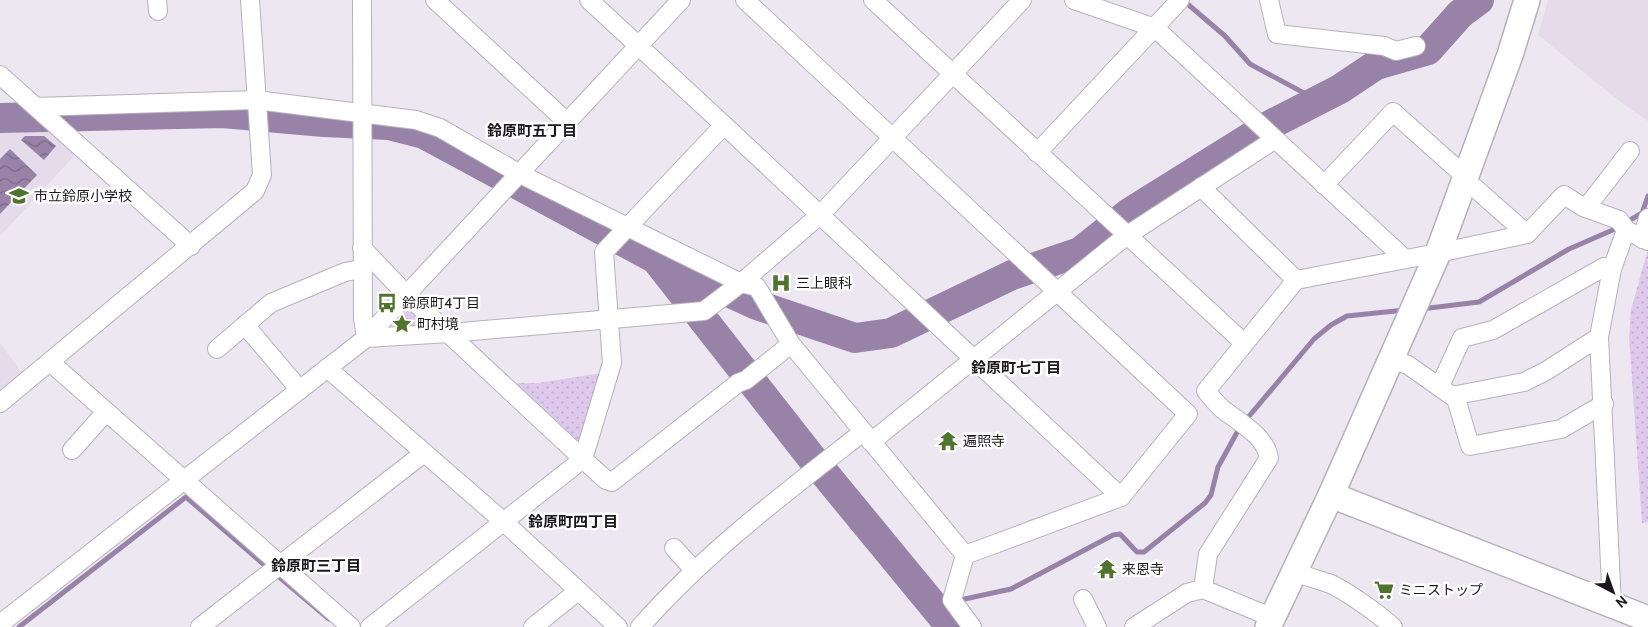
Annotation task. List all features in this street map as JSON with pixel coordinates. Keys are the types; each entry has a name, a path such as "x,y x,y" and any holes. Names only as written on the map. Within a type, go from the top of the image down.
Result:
{"street":[{"path":"0,403 255,191 262,176 250,0"},
{"path":"362,0 362,269 363,319 366,338"},
{"path":"436,0 567,122"},
{"path":"589,0 821,214 1121,497"},
{"path":"0,624 366,338 682,0"},
{"path":"745,0 1188,414"},
{"path":"366,338 450,333 697,312 735,287 821,214 1022,0"},
{"path":"1074,0 1154,28 1404,259"},
{"path":"1037,153 1180,0"},
{"path":"1269,0 1277,34 1384,46 1396,51 1416,46"},
{"path":"1139,625 1187,593 1203,589 1271,623 1331,495 1438,253 1510,55 1527,0"},
{"path":"875,1 1244,343"},
{"path":"0,75 191,246"},
{"path":"38,109 256,100 362,121 416,120 440,128 514,179 620,234 735,287 757,287 791,344 965,555"},
{"path":"1324,185 1393,112 1464,180 1526,234"},
{"path":"370,627 583,459 612,363 604,252 724,124"},
{"path":"648,624 694,570 804,477 867,437 974,359 1056,291 1118,228 1201,187 1267,133"},
{"path":"1586,208 1630,151"},
{"path":"1201,187 1296,280"},
{"path":"965,555 1121,497 1296,280 1526,234 1564,195 1586,208 1619,220 1626,230 1645,240 1648,218"},
{"path":"1612,605 1604,404 1599,338 1612,269 1626,230"},
{"path":"362,248 406,294 606,480 612,482 738,382 746,380 791,344"},
{"path":"1440,386 1462,338 1493,330 1604,267 1612,269"},
{"path":"217,349 270,303 345,272 362,269"},
{"path":"245,325 300,390"},
{"path":"1391,359 1408,365 1452,396 1524,382 1546,371 1599,338"},
{"path":"50,362 351,627"},
{"path":"327,368 504,522 618,627"},
{"path":"1203,589 1208,554 1269,458 1268,448 1248,427 1223,410 1206,391"},
{"path":"1455,395 1470,446 1561,429 1604,404"},
{"path":"72,450 106,412"},
{"path":"200,627 424,453"},
{"path":"1331,495 1648,620"},
{"path":"674,548 694,570"},
{"path":"965,555 952,600 972,627"},
{"path":"1295,572 1309,579 1329,584 1384,619 1393,627"},
{"path":"533,627 578,591"},
{"path":"1083,599 1097,627"}],"shaded area":[{"path":"1548,0 1648,0 1648,121 1623,104 1538,35"},
{"name":"市立鈴原小学校","path":"48,130 75,155 0,236 0,131"},
{"path":"0,343 22,373 0,391"}],"green space":[{"path":"1648,249 1648,522 1642,523 1629,337 1631,310"},
{"path":"411,308 424,321 424,328 396,329 393,322"},
{"path":"601,373 579,441 574,443 515,386 515,383 538,383"}],"water":[{"path":"25,136 44,136 56,146 44,160 21,140"},
{"path":"10,149 37,175 0,214 0,159"}],"waterway":[{"path":"1183,0 1225,36 1250,64 1317,100"},
{"path":"0,118 222,113 324,122 389,125 424,134 654,258 757,305 855,338 891,333 1012,275 1080,252 1129,213 1270,125 1340,89 1376,65 1428,50 1460,14 1479,0"},
{"path":"1421,309 1479,302 1569,249 1615,229 1642,213 1648,196"},
{"path":"655,258 811,457 951,627"},
{"path":"936,608 960,600 1011,589 1113,535 1120,534 1137,552 1144,552 1205,503 1211,495 1218,467 1240,427 1314,339 1331,325 1347,316 1405,310"},
{"path":"19,627 186,497 268,568"},
{"path":"278,576 329,619"}],"place":[{"name":"市立鈴原小学校","path":"19,196"},
{"name":"三上眼科","path":"781,283"},
{"name":"鈴原町4丁目","path":"387,303"},
{"name":"町村境","path":"402,324"},
{"name":"遍照寺","path":"948,441"},
{"name":"来恩寺","path":"1107,569"},
{"name":"ミニストップ","path":"1384,590"}],"district":[{"name":"鈴原町五丁目","path":"532,131"},
{"name":"鈴原町七丁目","path":"1016,368"},
{"name":"鈴原町四丁目","path":"573,522"},
{"name":"鈴原町三丁目","path":"316,566"}]}
